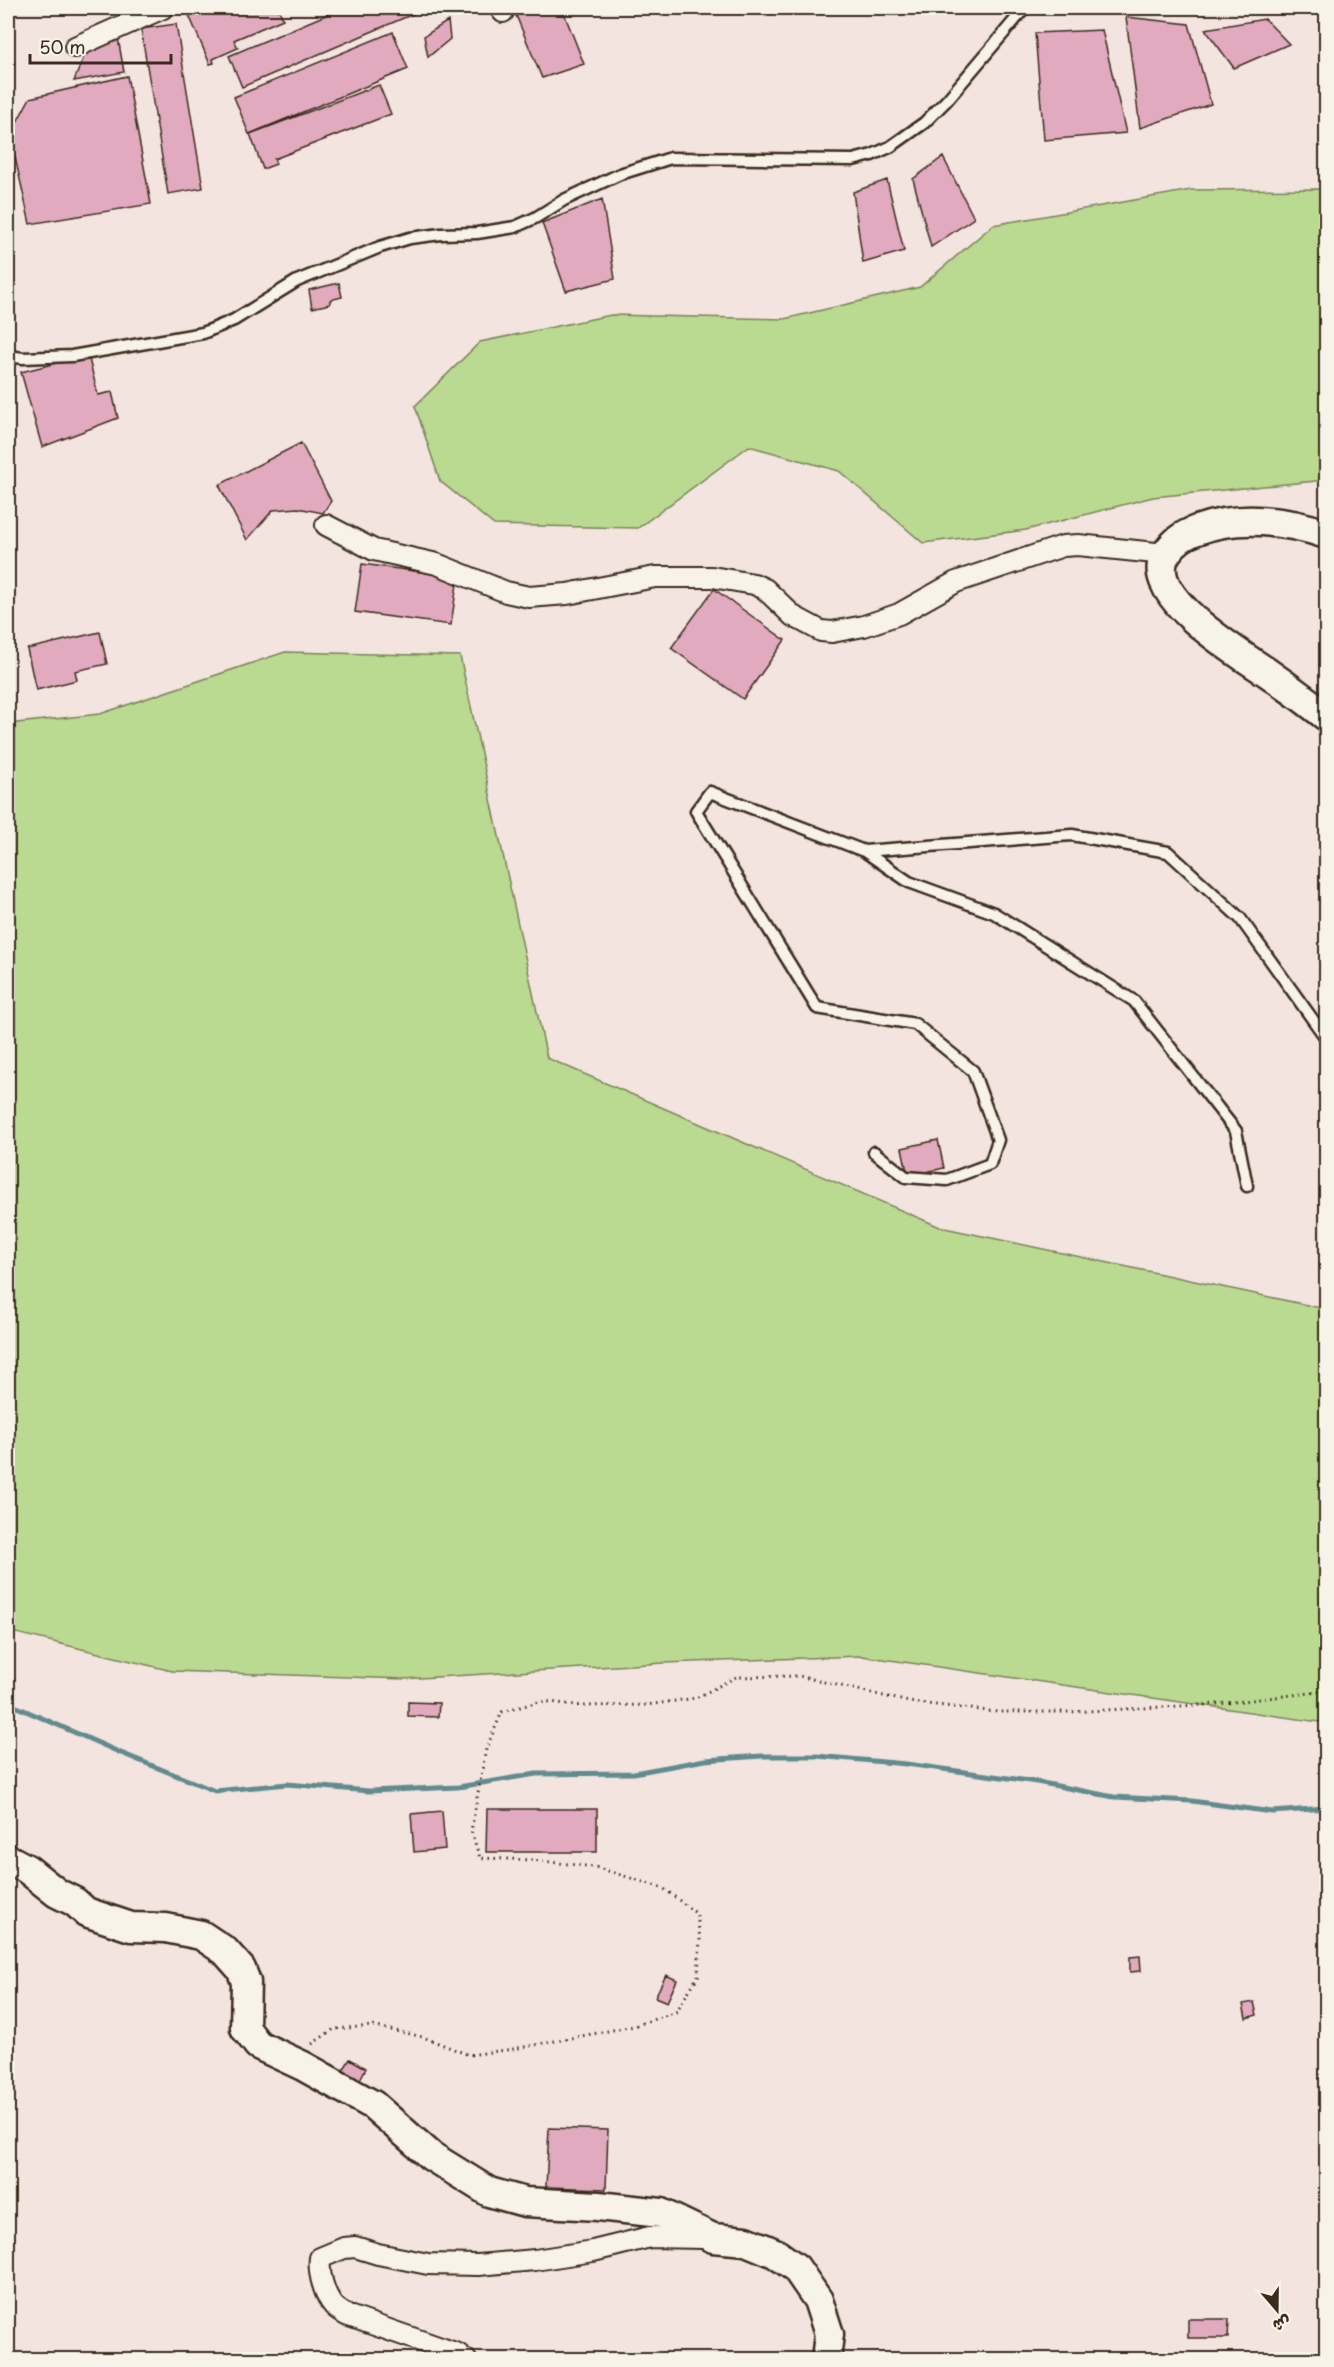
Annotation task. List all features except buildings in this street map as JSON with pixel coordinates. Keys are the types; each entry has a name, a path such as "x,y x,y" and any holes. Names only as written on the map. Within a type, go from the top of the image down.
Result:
{"street":[{"path":"75,47 163,8"},
{"path":"1326,534 1310,528 1273,521 1206,526 1176,540 1161,562 1163,581 1182,608 1222,641 1326,716"},
{"path":"326,525 374,550 437,564 506,592 529,597 567,594 655,577 712,577 754,584 765,589 793,616 821,631 832,632 864,626 899,614 956,582 1064,546 1078,545 1165,554"},
{"path":"8,1859 27,1869 86,1912 131,1926 166,1928 201,1935 225,1951 241,1969 246,1982 245,2028 250,2037 258,2044 373,2105 431,2156 489,2192 525,2202 598,2206 662,2213 713,2238"},
{"path":"466,2360 459,2354 346,2315 333,2306 318,2268 320,2258 344,2248 355,2247 428,2264 478,2265 535,2260 593,2251 650,2237 746,2241 775,2253 796,2268 818,2300 829,2334 826,2360"}],"lane":[{"path":"8,356 23,358 72,356 203,333 234,320 297,281 380,247 410,238 477,233 515,227 564,200 620,174 671,158 853,160 872,155 906,138 924,123 947,100 1026,8"},
{"path":"874,1152 906,1177 947,1180 990,1164 998,1140 973,1071 915,1024 817,1008 696,811 710,792 864,851 909,882 994,913 1134,1001 1236,1131 1247,1186"},
{"path":"864,851 1072,835 1168,852 1239,918 1326,1038"}],"path":[{"path":"288,2059 334,2030 373,2026 423,2037 469,2055 634,2026 676,2012 698,1976 700,1939 698,1914 663,1888 595,1867 532,1860 480,1858 471,1831 486,1749 502,1712 542,1701 583,1706 636,1706 686,1700 696,1698 736,1677 799,1676 909,1702 998,1712 1069,1712 1218,1704 1326,1691"}],"green space":[{"path":"1326,189 1326,480 1153,497 1026,530 923,543 839,471 749,446 638,528 494,525 440,481 415,406 480,342 611,315 784,319 920,287 993,225 1191,190"},
{"path":"285,652 460,656 547,1058 940,1227 1326,1309 1326,1723 862,1656 664,1663 404,1679 172,1671 8,1631 8,724 100,714"}],"waterway":[{"path":"8,1703 121,1753 215,1791 287,1784 369,1791 458,1787 536,1774 634,1773 705,1760 762,1756 817,1756 906,1764 1037,1782 1114,1797 1192,1801 1272,1812 1326,1808"}]}
